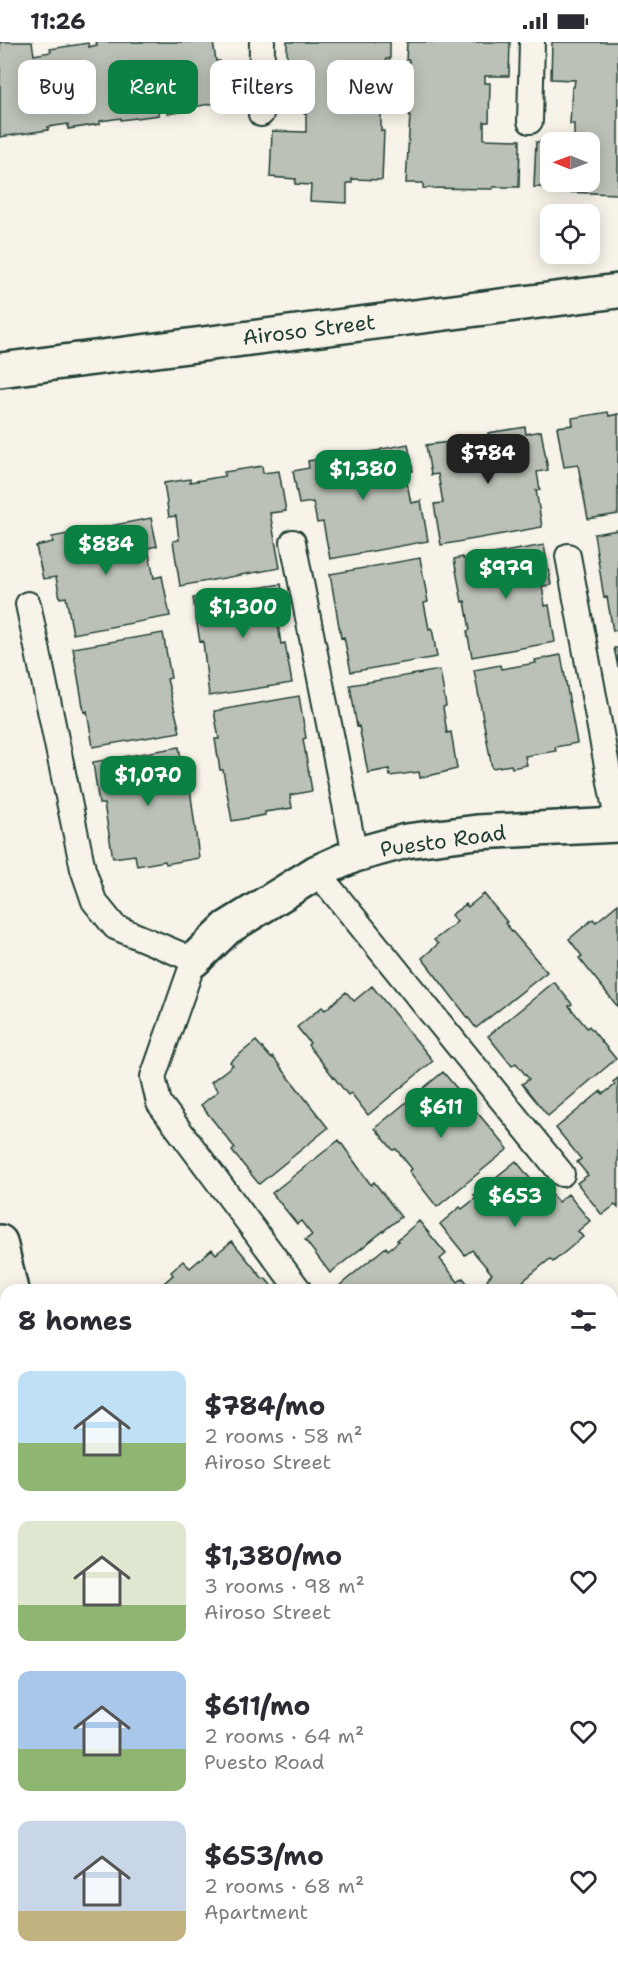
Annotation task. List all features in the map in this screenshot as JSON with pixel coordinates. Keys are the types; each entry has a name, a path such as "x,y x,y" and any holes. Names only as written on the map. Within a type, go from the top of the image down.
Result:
{"street":[{"name":"Airoso Street","path":"0,370 618,291"},
{"name":"Puesto Road","path":"194,960 227,928 317,872 355,855 406,842 477,832 618,825"},
{"path":"0,1242 10,1284"}],"lane":[{"path":"262,42 262,60"},
{"path":"530,121 532,42"},
{"path":"294,542 355,855"},
{"path":"568,556 618,825"},
{"path":"28,604 83,869 94,902 115,927 194,960 153,1077 159,1103 295,1284"},
{"path":"317,872 562,1174"}],"building":[{"path":"0,42 32,42 34,55 51,52 50,49 88,43 89,47 97,45 96,42 213,42 216,60 210,60 210,104 198,106 198,60 108,60 108,114 159,115 100,121 100,124 68,129 68,124 48,127 48,130 0,137"},
{"path":"287,42 390,42 390,59 327,60 327,114 381,114 381,131 384,131 382,180 352,179 352,183 347,183 347,203 310,201 311,185 295,184 296,179 270,177 272,131 306,132 306,114 315,114 315,60 287,60"},
{"path":"407,42 510,42 509,76 485,76 485,83 490,83 489,122 484,122 484,139 520,140 519,187 423,188 423,183 406,183 410,115 408,114 414,114 414,60 406,60"},
{"path":"552,42 618,42 618,194 562,192 600,192 600,132 574,132 574,124 570,124 572,87 574,87 575,80 551,79"},
{"path":"536,142 540,142 540,187 534,187"},
{"path":"608,412 609,416 618,414 618,514 588,519 578,465 564,467 557,427 573,425 572,418"},
{"path":"525,427 526,434 541,431 548,470 537,472 540,490 536,490 542,527 441,545 434,504 443,503 438,474 431,475 426,445 488,437 488,433"},
{"path":"408,444 413,471 405,473 411,503 421,501 428,541 330,559 323,522 317,523 313,502 299,504 293,471 309,468 308,461"},
{"path":"262,466 263,473 279,471 286,511 270,513 280,568 180,586 173,541 179,540 176,516 169,517 164,483 190,479 190,482 225,476 224,472"},
{"path":"151,518 157,546 148,548 154,578 162,576 170,616 73,634 66,597 60,598 56,577 43,579 36,546 53,542 52,537"},
{"path":"618,530 618,630 613,631 607,597 604,598 594,534"},
{"path":"544,545 551,585 542,586 545,606 549,605 555,642 472,657 465,601 462,602 454,559"},
{"path":"420,558 428,602 424,603 429,629 432,628 437,657 351,672 344,637 341,638 330,574"},
{"path":"281,584 287,623 278,625 281,644 285,643 292,683 209,696 203,641 200,642 193,598"},
{"path":"163,633 171,678 167,679 180,732 93,747 87,711 84,712 73,648"},
{"path":"614,648 618,648 618,667"},
{"path":"561,655 577,743 555,747 556,751 525,756 527,765 492,768 474,670 500,665 501,669 536,663 535,660"},
{"path":"440,670 446,706 443,707 447,733 451,732 457,769 420,778 419,772 390,776 389,769 368,773 350,685"},
{"path":"299,696 306,738 303,739 312,791 290,795 292,808 265,812 265,815 232,821 223,770 220,770 215,739 219,739 214,711"},
{"path":"179,747 184,774 188,773 199,858 137,866 135,855 113,858 104,804 99,804 93,762"},
{"path":"484,894 507,922 505,923 547,972 476,1028 422,958 438,944 434,940 457,922 451,915 466,904 468,907"},
{"path":"618,904 618,1007 579,958 582,956 569,939 593,919 596,922"},
{"path":"554,982 572,1004 569,1006 616,1059 548,1116 522,1084 529,1079 516,1063 512,1066 488,1036"},
{"path":"372,986 433,1061 368,1115 351,1093 348,1095 308,1045 310,1043 297,1027 322,1007 325,1010 346,992 354,1001"},
{"path":"256,1041 271,1058 273,1057 328,1128 259,1184 232,1151 235,1148 201,1105 218,1091 211,1082 233,1065 230,1062"},
{"path":"443,1072 508,1149 437,1207 409,1171 412,1169 375,1128"},
{"path":"618,1078 618,1208 615,1205 602,1215 577,1183 588,1175 577,1162 581,1159 556,1128 601,1091 603,1094 615,1085 613,1082"},
{"path":"339,1140 371,1185 374,1182 401,1217 330,1273 305,1240 312,1235 301,1221 297,1224 272,1193"},
{"path":"516,1161 540,1191 545,1187 558,1202 568,1194 590,1221 578,1231 583,1237 553,1262 550,1259 523,1281 524,1284 491,1284 487,1279 492,1274 472,1250 465,1255 440,1224 460,1207 462,1209 476,1198 474,1195"},
{"path":"419,1221 446,1254 440,1259 458,1282 463,1278 468,1284 341,1284 386,1247 388,1250 399,1241 397,1240"},
{"path":"232,1241 263,1279 265,1278 270,1284 163,1284 183,1261 190,1268 212,1249 216,1254"}]}
